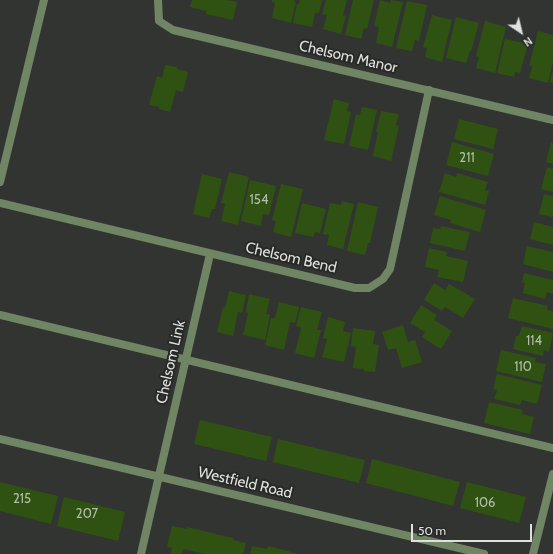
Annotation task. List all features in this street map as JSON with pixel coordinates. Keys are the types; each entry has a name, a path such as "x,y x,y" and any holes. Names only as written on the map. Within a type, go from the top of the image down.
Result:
{"street":[{"path":"0,182 44,0"},
{"name":"Chelsom Manor","path":"158,0 159,21 173,30 553,120"},
{"name":"Chelsom Bend","path":"0,203 355,288 369,288 383,279 390,269 429,90"},
{"name":"Chelsom Link","path":"141,554 210,254"},
{"path":"0,315 553,448"},
{"name":"Westfield Road","path":"0,439 484,554"},
{"path":"533,554 553,474"}],"building":[{"path":"192,0 227,0 237,2 233,20 206,14 206,11 190,7"},
{"path":"272,0 295,0 294,2 296,2 291,23 272,18 275,3 272,2"},
{"path":"300,0 322,0 319,13 315,13 312,27 293,23 297,4 299,4"},
{"path":"326,0 347,0 343,15 346,16 341,34 323,29 327,15 322,14"},
{"path":"353,0 374,0 367,29 364,28 361,39 345,35"},
{"path":"380,0 390,3 391,0 403,2 392,47 376,43 379,27 374,26"},
{"path":"407,1 427,5 419,41 415,40 412,51 396,48"},
{"path":"432,15 452,20 442,62 425,57 427,48 423,47"},
{"path":"456,17 479,23 466,63 446,58"},
{"path":"485,21 506,27 495,73 476,68 479,57 476,56"},
{"path":"538,31 553,35 553,62 548,83 529,78 532,66 529,66"},
{"path":"505,39 528,44 520,73 515,72 514,77 497,73"},
{"path":"165,65 177,67 177,69 188,72 183,92 176,90 170,112 159,109 159,107 149,105 157,76 162,78"},
{"path":"553,73 553,83 550,82"},
{"path":"334,99 349,103 347,111 351,112 344,144 324,140"},
{"path":"362,107 377,110 368,150 349,146 356,114 360,115"},
{"path":"381,111 399,114 396,125 399,126 391,161 373,156 378,132 376,132"},
{"path":"459,119 498,129 493,149 454,139"},
{"path":"452,142 494,154 488,176 446,165"},
{"path":"551,142 553,143 553,164 546,162"},
{"path":"547,167 553,169 553,192 541,189"},
{"path":"229,172 249,177 238,225 221,221 225,204 221,203"},
{"path":"445,173 456,177 457,173 488,182 485,190 489,191 485,205 439,192"},
{"path":"202,174 222,179 215,209 212,209 209,218 193,214"},
{"path":"250,180 276,186 269,215 263,214 261,226 241,221"},
{"path":"281,184 303,189 291,237 273,232 276,221 272,220"},
{"path":"544,194 553,196 553,217 539,214"},
{"path":"440,196 486,210 480,232 450,223 451,220 434,215"},
{"path":"342,201 354,204 343,249 327,245 329,235 323,234 330,203 341,205"},
{"path":"358,202 378,207 370,243 368,243 365,255 347,251"},
{"path":"302,203 326,209 320,233 315,232 313,237 295,233"},
{"path":"534,222 553,227 553,245 530,239"},
{"path":"441,226 470,232 465,251 430,243 433,228 440,229"},
{"path":"527,246 553,252 553,272 523,264"},
{"path":"429,248 447,252 446,256 468,261 463,282 437,277 439,270 425,267"},
{"path":"524,273 553,280 553,294 547,292 545,299 523,293 525,283 522,282"},
{"path":"434,283 445,290 449,284 475,299 463,318 445,307 442,311 424,300"},
{"path":"229,291 246,295 242,313 238,312 233,336 217,332 223,307 225,308"},
{"path":"249,294 270,299 266,314 270,315 265,340 243,335 248,313 246,312"},
{"path":"513,298 548,306 547,310 553,311 553,329 508,318"},
{"path":"279,302 299,307 295,323 290,322 284,350 265,345 271,318 275,318"},
{"path":"421,305 437,315 434,320 452,331 441,349 422,337 425,332 410,323"},
{"path":"301,307 322,312 317,330 321,330 314,358 295,353 301,328 296,326"},
{"path":"328,317 345,322 343,331 351,333 344,362 322,357 327,339 323,338"},
{"path":"403,325 408,342 415,340 422,362 402,368 396,348 388,350 382,332"},
{"path":"522,326 553,333 549,352 544,350 543,356 513,349 516,336 519,336"},
{"path":"353,328 375,331 373,344 379,345 375,372 353,368 356,347 351,346"},
{"path":"501,350 536,358 535,362 546,364 542,382 496,371"},
{"path":"497,374 542,385 537,404 522,400 520,405 494,399 497,390 493,389"},
{"path":"489,402 523,410 522,414 534,417 530,434 484,423"},
{"path":"200,420 272,437 266,461 194,444"},
{"path":"278,439 365,460 359,483 273,462"},
{"path":"372,459 460,482 453,506 366,483"},
{"path":"0,482 58,496 51,524 0,511"},
{"path":"467,482 526,497 519,523 460,508"},
{"path":"64,497 125,512 118,541 57,526"},
{"path":"172,526 187,529 187,527 233,538 233,540 246,543 243,554 205,554 183,549 182,554 171,554 172,548 167,547"},
{"path":"252,546 267,549 268,546 299,554 250,554"}]}
